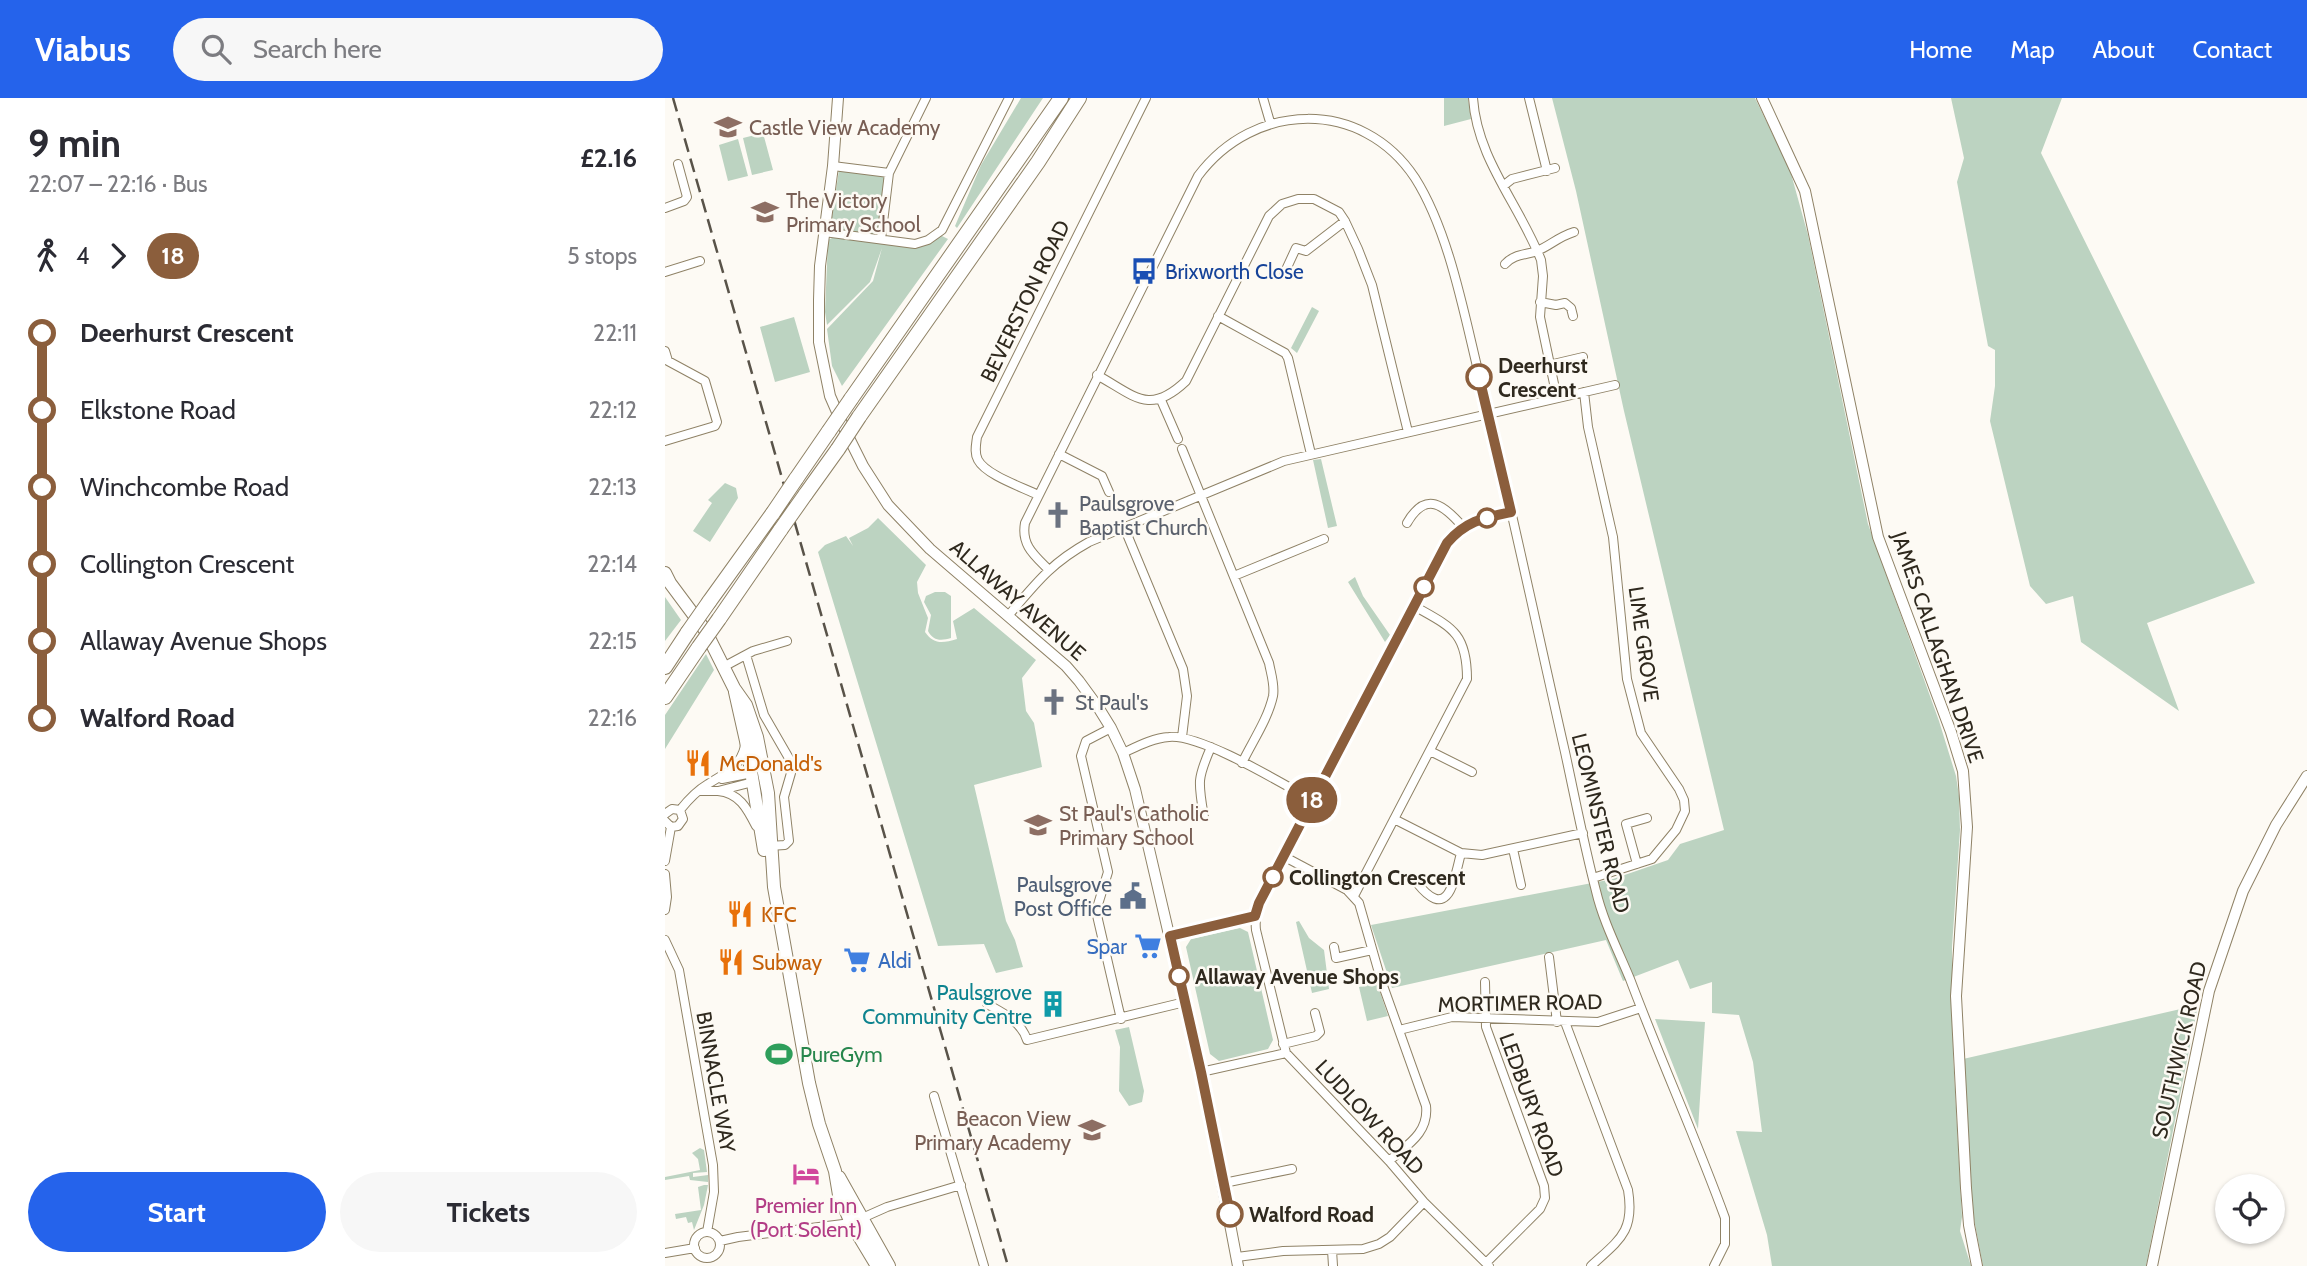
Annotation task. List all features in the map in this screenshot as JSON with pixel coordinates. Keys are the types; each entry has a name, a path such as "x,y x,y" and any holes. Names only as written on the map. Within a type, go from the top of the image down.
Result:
{"highway":[{"path":"665,667 1061,98"},
{"path":"665,698 1038,162 1079,98"}],"main road":[{"path":"667,579 705,630 748,712 758,764 757,778"},
{"path":"734,688 757,778 767,872 774,887 809,1083 835,1171 848,1191 856,1221 877,1266"},
{"path":"856,1221 888,1266"}],"street":[{"name":"ALLAWAY AVENUE","path":"838,98 833,166 819,275 819,342 830,396 863,466 888,505 930,549 1066,666 1098,707 1123,753 1135,789 1201,1072 1237,1262"},
{"path":"881,239 889,173 926,98"},
{"path":"824,232 915,244 928,240 942,230 1009,98"},
{"name":"BEVERSTON ROAD","path":"1038,495 986,469 977,460 977,437 1146,98"},
{"path":"1263,98 1270,122"},
{"path":"1473,98 1483,146 1538,251 1543,276 1540,317 1557,398"},
{"path":"1503,186 1512,179 1551,169 1529,98"},
{"name":"JAMES CALLAGHAN DRIVE","path":"1762,98 1805,191 1878,537 1963,771 1967,827 1956,996 1966,1188 1969,1225 1977,1266"},
{"path":"1048,569 1029,550 1023,531 1025,523 1097,375 1198,176 1211,159 1230,142 1270,122 1313,117 1353,126 1380,141 1399,157 1414,176 1432,214 1452,269 1488,414"},
{"path":"665,208 686,199 678,164"},
{"path":"833,166 889,173"},
{"path":"1097,375 1144,402 1161,400 1175,392 1186,381 1269,216 1282,204 1298,199 1314,199 1339,212 1358,249 1371,285 1408,432"},
{"path":"1284,274 1296,248 1306,251 1345,221"},
{"path":"1505,264 1510,259 1538,251 1560,236 1574,232"},
{"path":"665,272 700,261"},
{"path":"1540,302 1556,305 1565,303 1571,308 1573,316"},
{"path":"1218,316 1285,353 1290,363 1311,454"},
{"path":"665,351 668,361 705,381 717,422 715,426 665,441"},
{"path":"1549,365 1583,357"},
{"path":"1008,616 1048,569 1063,556 1089,541 1284,461 1615,384"},
{"name":"LIME GROVE","path":"1584,392 1588,427 1613,537 1625,664 1638,723 1641,733 1684,800 1683,819 1652,859 1593,877"},
{"path":"1161,400 1178,439"},
{"name":"LEOMINSTER ROAD","path":"1488,414 1596,894 1725,1218 1725,1244 1714,1266"},
{"path":"1182,449 1269,663 1273,682 1269,708 1242,763"},
{"path":"1059,454 1102,476 1109,492"},
{"path":"1407,523 1414,511 1431,504 1444,507 1462,527"},
{"path":"1315,1013 1320,1032 1284,1048 1255,916 1259,903 1447,543 1462,527 1511,512"},
{"path":"1124,527 1183,669 1187,696 1182,737"},
{"path":"1234,576 1324,539"},
{"path":"1354,896 1467,679 1467,660 1461,640 1450,626 1414,606"},
{"path":"725,666 746,655 787,641"},
{"path":"718,790 741,800 766,847 785,845 789,841 785,797 791,773 790,760 764,715 746,655"},
{"path":"1111,728 1086,741 1081,755 1108,872 1096,911 1121,1019"},
{"path":"1123,753 1154,740 1182,737 1197,740 1312,800"},
{"path":"680,810 688,799 737,765 746,741"},
{"path":"1204,817 1200,774 1211,747"},
{"path":"1430,751 1472,772"},
{"name":"SOUTHWICK ROAD","path":"2152,1266 2209,991 2243,891 2276,825 2307,776"},
{"path":"716,780 757,778"},
{"path":"699,791 718,790 757,778"},
{"path":"665,814 671,808 680,810"},
{"path":"665,861 668,824 678,826 683,817 680,810"},
{"path":"1637,863 1626,824 1647,818"},
{"path":"1394,819 1461,853 1482,855 1583,833"},
{"path":"1513,849 1521,886"},
{"path":"1417,883 1429,897 1445,899 1450,894 1461,853"},
{"path":"1283,856 1347,890 1359,903 1427,1115 1421,1133 1389,1161"},
{"path":"665,874 665,910"},
{"path":"1170,936 1255,916"},
{"name":"BINNACLE WAY","path":"665,940 679,970 713,1165 714,1192 707,1232"},
{"path":"1334,947 1336,958 1373,950"},
{"path":"1549,957 1561,1022 1628,1190 1631,1206 1628,1226 1620,1239 1591,1266"},
{"path":"1485,982 1487,1019"},
{"path":"986,1004 1021,1026 1027,1040 1185,1002"},
{"name":"MORTIMER ROAD","path":"1399,1030 1452,1017 1598,1022 1641,1008"},
{"name":"LEDBURY ROAD","path":"1487,1019 1486,1027 1544,1186 1545,1198 1540,1209 1487,1265"},
{"name":"LUDLOW ROAD","path":"1201,1072 1284,1048 1424,1202 1487,1265"},
{"path":"934,1096 984,1266"},
{"path":"1224,1183 1292,1169"},
{"path":"720,1241 856,1221 887,1207 961,1185"},
{"path":"1237,1262 1283,1251 1363,1249 1379,1244 1390,1237 1424,1202"},
{"path":"707,1232 714,1233 720,1241 719,1252 711,1258 701,1257 695,1248 697,1237 707,1232"},
{"path":"665,1254 695,1248"},
{"path":"1332,1250 1333,1266"}],"green space":[{"path":"1021,98 1043,98 957,228 955,226 981,165"},
{"path":"1444,98 1468,98 1471,119 1444,126"},
{"path":"1552,98 1755,98 1790,170 1808,235 1868,524 1956,776 1960,830 1952,947 1953,1054 1962,1217 1960,1231 1971,1266 1772,1266 1767,1235 1736,1131 1762,1132 1753,1062 1739,1015 1712,1013 1712,982 1690,989 1678,960 1623,981 1606,940 1392,988 1371,925 1613,879 1668,860 1680,844 1724,830"},
{"path":"1951,98 2062,98 2041,153 2255,583 2147,623 2179,711 2081,642 2073,596 2046,604 2030,586 1990,421 1995,386 1995,350 1988,346 1957,182 1964,158"},
{"path":"763,133 773,170 752,175 743,138"},
{"path":"738,139 748,176 728,181 719,145"},
{"path":"839,170 883,176 885,179 877,236 830,230"},
{"path":"940,235 948,239 842,386 832,366 827,329 873,281 882,248 870,282 827,325 825,312 828,240 834,237 912,247"},
{"path":"1312,307 1319,311 1297,353 1291,348"},
{"path":"794,317 810,372 775,382 760,327"},
{"path":"1321,459 1337,526 1328,528 1313,460"},
{"path":"725,483 736,488 738,498 710,542 693,531 712,503 708,500"},
{"path":"878,518 926,565 917,582 918,593 928,618 925,632 928,636 939,642 957,639 953,621 974,608 1036,660 1022,678 1026,711 1034,723 1042,767 974,785 1006,921 1023,967 996,973 984,944 938,946 818,552 825,545 846,536 853,546 849,538 868,528"},
{"path":"1355,577 1363,596 1390,635 1385,642 1348,582"},
{"path":"945,592 951,596 951,638 944,640 932,637 928,631 931,615 924,602 926,596"},
{"path":"665,597 681,620 665,641"},
{"path":"706,654 714,670 665,749 665,715"},
{"path":"1299,921 1309,938 1324,950 1329,989 1312,993 1296,922"},
{"path":"1240,928 1248,932 1273,1040 1268,1049 1219,1061 1210,1054 1186,947 1191,939"},
{"path":"1377,983 1388,1016 1367,1021 1359,987"},
{"path":"2198,1005 2146,1266 1983,1266 1969,1193 1963,1059"},
{"path":"1655,1019 1705,1022 1698,1129"},
{"path":"1129,1027 1144,1091 1142,1102 1129,1106 1119,1091 1120,1047 1115,1030"},
{"path":"700,1148 704,1150 707,1172 693,1173 693,1177 708,1175 708,1182 690,1180 689,1176 665,1180 665,1177 700,1170 698,1159 692,1153"},
{"path":"708,1185 704,1205 694,1230 692,1222 688,1223 686,1217 676,1219 675,1214 701,1210 698,1187"}],"railway":[{"path":"673,98 1008,1266"}],"bus line":[{"name":"18","path":"1230,1214 1170,936 1255,916 1259,903 1312,800 1447,543 1462,527 1511,512 1479,377"}],"place":[{"name":"Castle View Academy","path":"728,127"},
{"name":"The Victory Primary School","path":"765,212"},
{"name":"Brixworth Close","path":"1144,271"},
{"name":"Deerhurst Crescent","path":"1479,377"},
{"name":"Paulsgrove Baptist Church","path":"1058,515"},
{"name":"St Paul's","path":"1054,702"},
{"name":"McDonald's","path":"698,763"},
{"name":"St Paul's Catholic Primary School","path":"1038,825"},
{"name":"Collington Crescent","path":"1273,877"},
{"name":"Paulsgrove Post Office","path":"1133,896"},
{"name":"KFC","path":"740,914"},
{"name":"Spar","path":"1148,946"},
{"name":"Aldi","path":"857,960"},
{"name":"Subway","path":"731,962"},
{"name":"Allaway Avenue Shops","path":"1179,976"},
{"name":"Paulsgrove Community Centre","path":"1053,1004"},
{"name":"PureGym","path":"779,1054"},
{"name":"Beacon View Primary Academy","path":"1092,1130"},
{"name":"Premier Inn (Port Solent)","path":"806,1174"},
{"name":"Walford Road","path":"1230,1214"}]}
